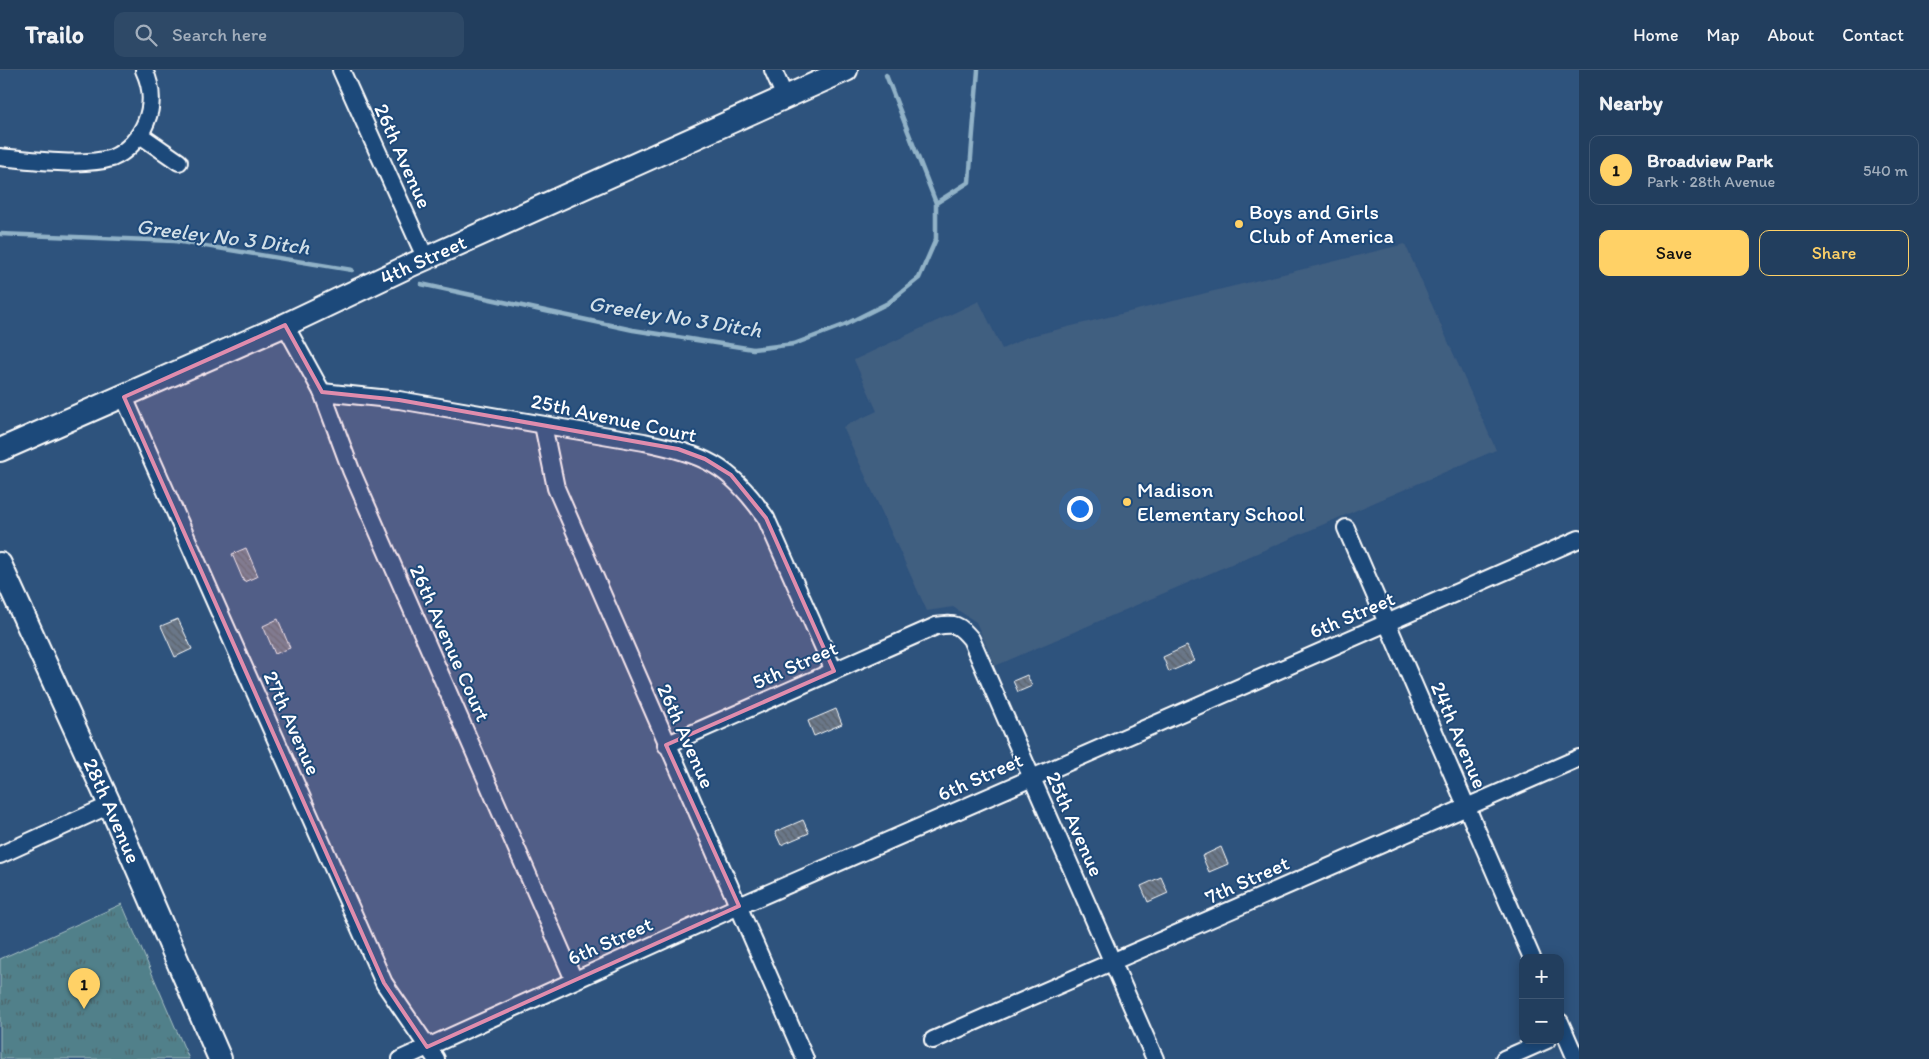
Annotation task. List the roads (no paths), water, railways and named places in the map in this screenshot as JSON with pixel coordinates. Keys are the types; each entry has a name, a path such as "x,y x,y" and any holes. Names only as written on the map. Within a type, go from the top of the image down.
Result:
{"main road":[{"name":"4th Street","path":"0,450 285,325 426,259 846,70"},
{"name":"28th Avenue","path":"0,564 110,805 220,1059"}],"street":[{"path":"0,157 91,162 120,154 140,135 151,106 150,90 144,70"},
{"name":"26th Avenue","path":"341,70 426,259"},
{"path":"772,70 785,97"},
{"path":"140,135 179,162"},
{"name":"26th Avenue Court","path":"285,325 322,392 351,470 574,980"},
{"name":"25th Avenue Court","path":"322,392 398,400 543,424 678,449 705,459 731,475 766,518 834,671"},
{"name":"27th Avenue","path":"124,396 384,983 431,1053"},
{"name":"26th Avenue","path":"543,424 556,488 666,745 739,906 805,1059"},
{"name":"24th Avenue","path":"1346,528 1530,954"},
{"name":"6th Street","path":"401,1059 431,1053 574,980 739,906 1579,539"},
{"name":"25th Avenue","path":"942,625 948,624 960,627 971,639 1155,1059"},
{"name":"5th Street","path":"666,745 942,625"},
{"name":"7th Street","path":"933,1040 1579,758"},
{"path":"0,855 110,805"},
{"path":"1566,1029 1576,1059"},
{"path":"1504,1059 1538,1044"}],"waterway":[{"name":"Greeley No 3 Ditch","path":"421,284 633,330 753,349 794,344 844,325 888,303 919,278 936,239 936,203 969,182 978,70"},
{"path":"886,75 936,203"},
{"name":"Greeley No 3 Ditch","path":"0,234 175,241 352,270"}],"place":[{"name":"Boys and Girls Club of America","path":"1239,224"},
{"name":"Madison Elementary School","path":"1127,502"},
{"name":"Broadview Park","path":"84,1009"}]}
